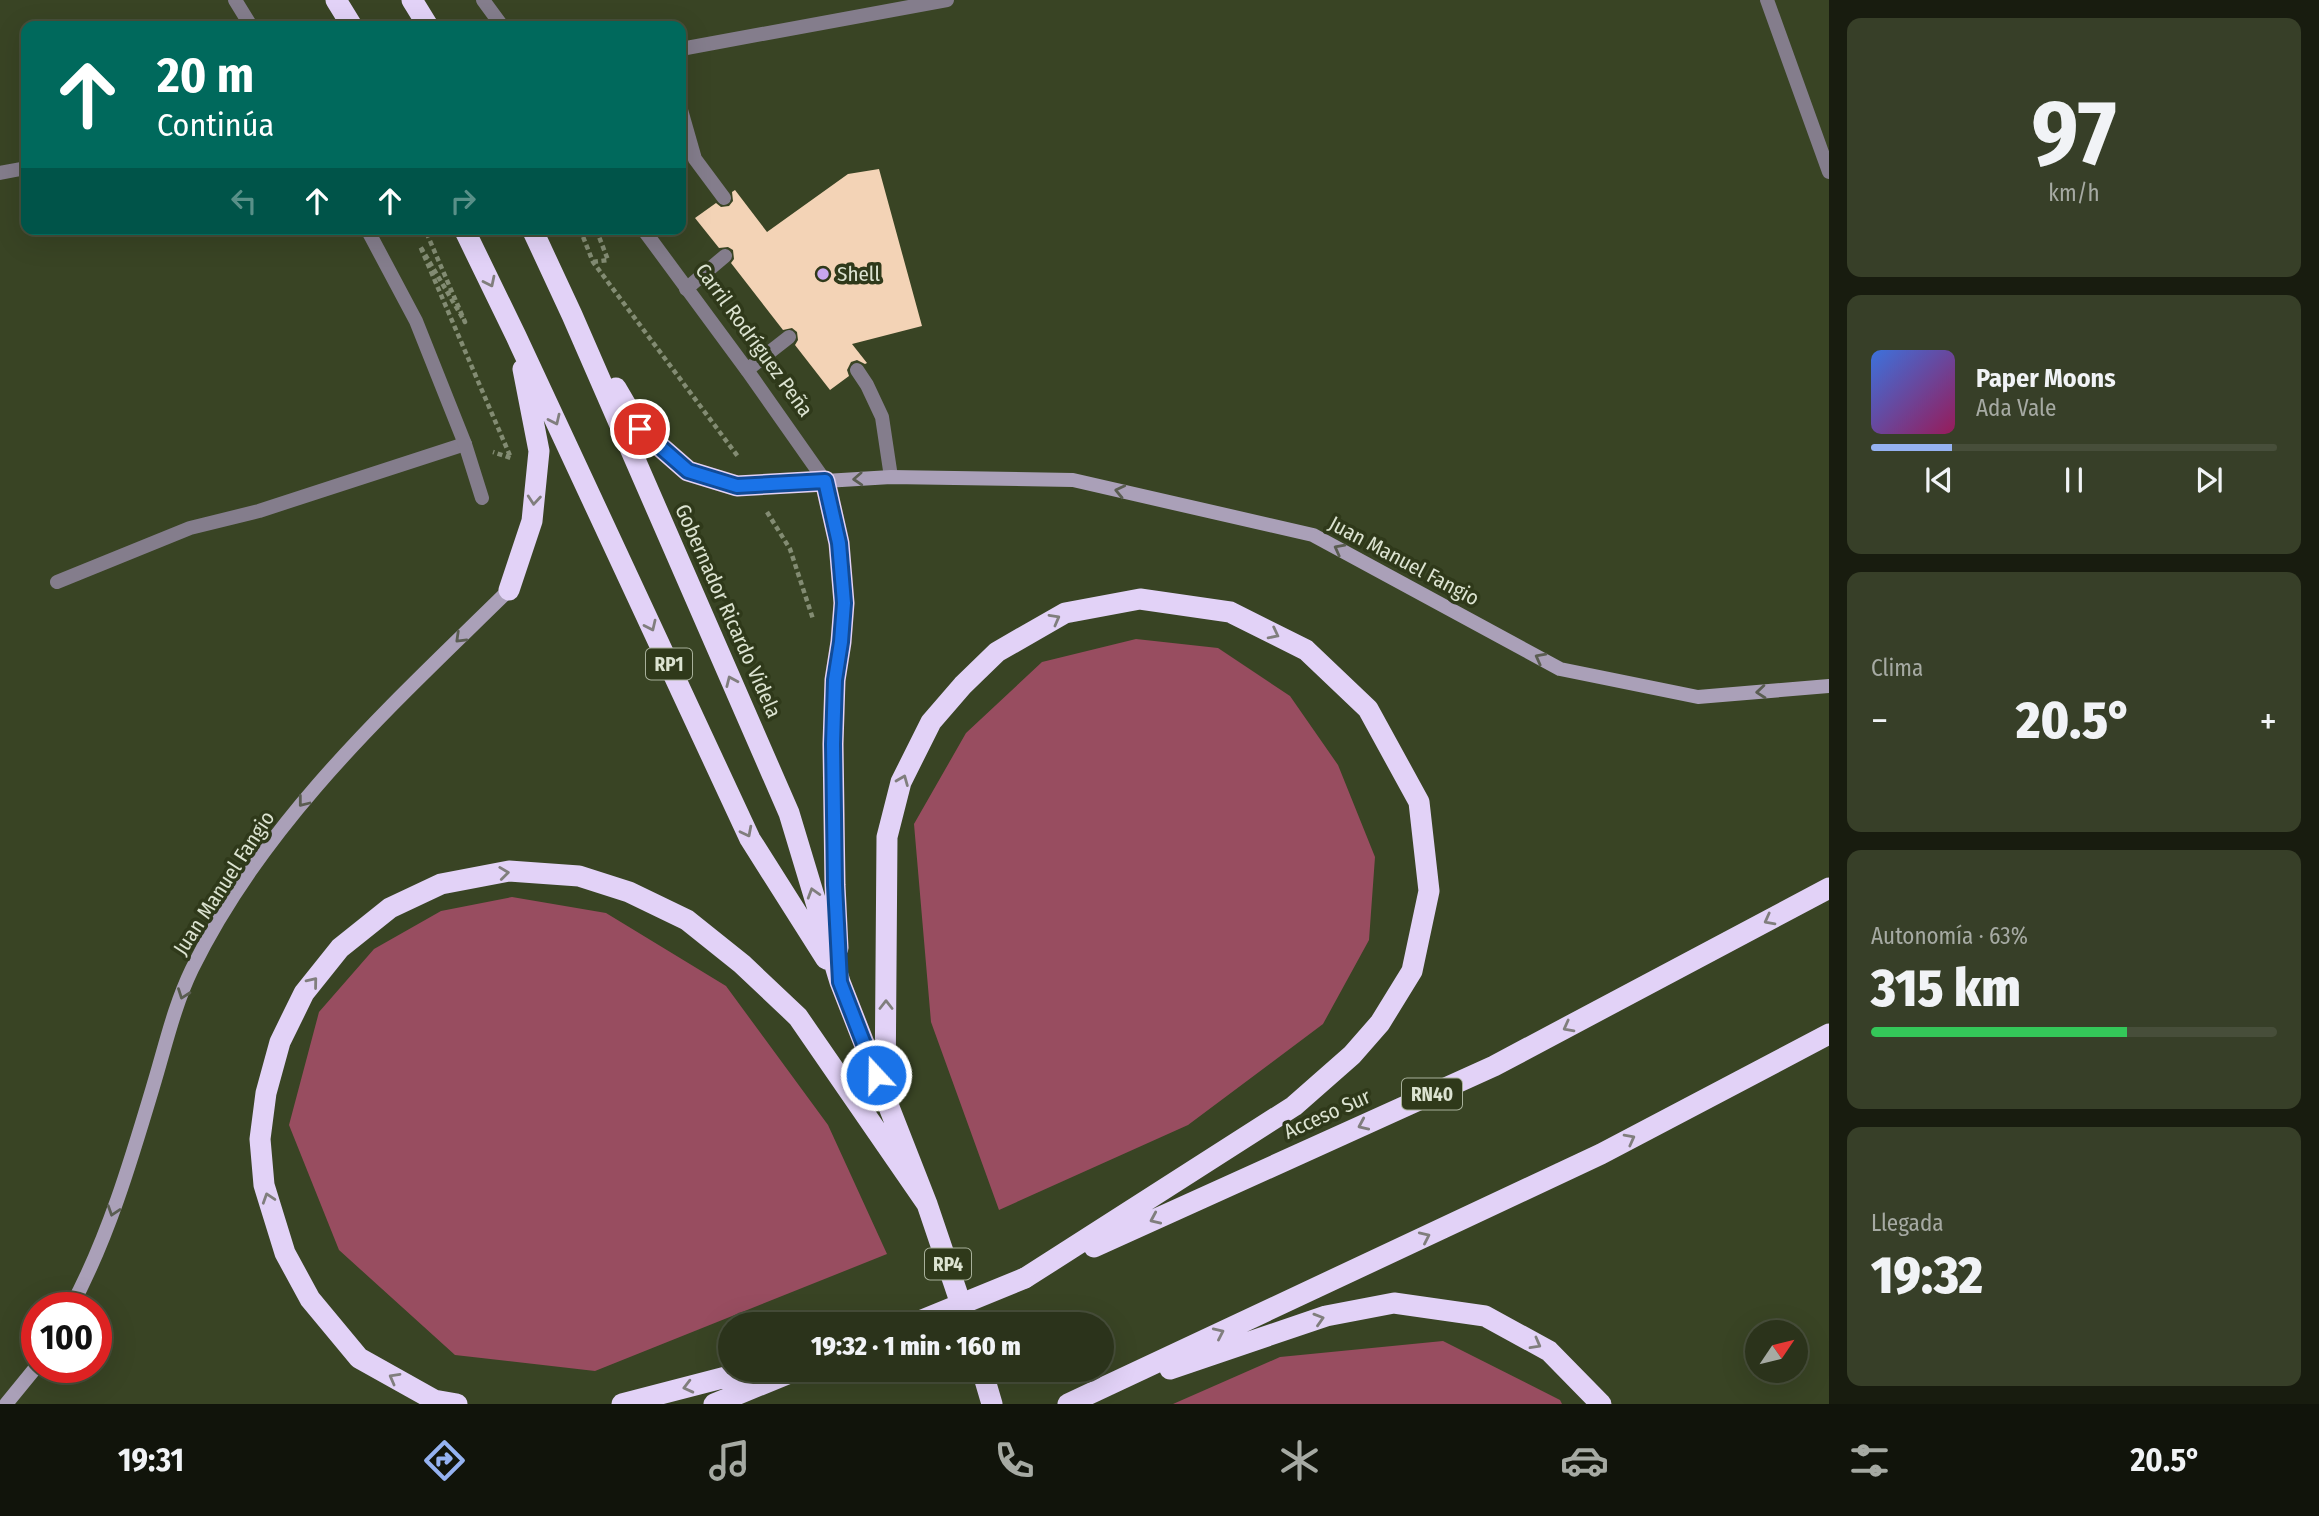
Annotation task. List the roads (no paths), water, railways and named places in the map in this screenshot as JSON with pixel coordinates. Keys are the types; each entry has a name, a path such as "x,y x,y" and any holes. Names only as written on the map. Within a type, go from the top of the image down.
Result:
{"highway":[{"path":"336,0 349,21"},
{"path":"412,0 425,21"},
{"name":"Gobernador Ricardo Videla","path":"467,235 750,839 840,982"},
{"name":"Gobernador Ricardo Videla","path":"535,235 789,813 840,982 927,1205 964,1312"},
{"path":"572,315 640,429 688,471 737,486 825,481 839,543 844,603 835,680 833,757 840,982"},
{"path":"509,590 532,521 538,451 516,336"},
{"path":"885,1098 887,837 901,782 932,722 963,685 998,652 1065,613 1140,599 1230,612 1306,650 1368,709 1419,802 1429,891 1412,971 1380,1023 1352,1055 1294,1106 1025,1278"},
{"path":"457,1404 434,1400 359,1358 310,1299 285,1253 267,1197 260,1139 266,1093 280,1042 304,993 340,948 390,908 442,884 509,871 579,876 629,892 687,920 742,964 798,1017 927,1205"},
{"name":"Acceso Sur","path":"941,1312 1025,1278 1494,1066 1829,888"},
{"path":"1068,1404 1601,1154 1829,1034"},
{"path":"1068,1404 1326,1316 1394,1303 1485,1316 1549,1351 1601,1404"},
{"path":"622,1404 718,1379"},
{"path":"714,1404 768,1382"},
{"path":"986,1382 992,1404"}],"main road":[{"name":"Juan Manuel Fangio","path":"825,481 891,477 1073,480 1314,535 1560,669 1698,697 1829,685"},
{"name":"Juan Manuel Fangio","path":"78,1292 105,1235 191,971 214,929 259,859 309,794 357,739 509,590"},
{"path":"6,1404 23,1383"}],"street":[{"path":"235,0 248,21"},
{"path":"483,0 498,21"},
{"path":"686,48 947,0"},
{"path":"1767,0 1829,172"},
{"path":"686,128 695,159 724,198"},
{"path":"0,173 21,169"},
{"path":"370,235 416,321 465,444 482,498"},
{"name":"Carril Rodríguez Peña","path":"647,235 825,481"},
{"path":"686,289 725,256"},
{"path":"747,370 789,337"},
{"path":"857,370 882,416 891,477"},
{"path":"57,582 190,528 258,511 465,444"}],"place":[{"name":"Shell","path":"823,274"}]}
